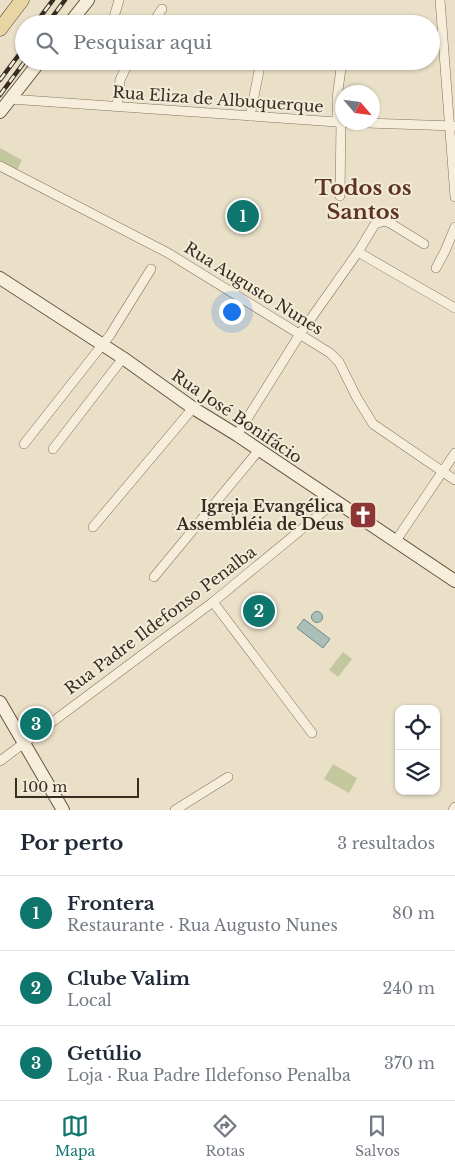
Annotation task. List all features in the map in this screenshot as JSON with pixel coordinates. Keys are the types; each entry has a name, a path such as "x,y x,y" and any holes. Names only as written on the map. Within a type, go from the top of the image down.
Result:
{"main road":[{"path":"0,29 22,0"}],"street":[{"path":"76,15 88,0"},
{"path":"115,15 119,0"},
{"path":"440,0 452,126 455,197"},
{"path":"158,15 162,9"},
{"path":"0,112 33,70"},
{"path":"117,107 120,80 125,70"},
{"path":"250,116 258,70"},
{"path":"339,85 341,70"},
{"name":"Rua Eliza de Albuquerque","path":"10,99 335,122"},
{"name":"Rua Eliza de Albuquerque","path":"380,123 452,126"},
{"path":"339,130 340,196"},
{"name":"Rua Augusto Nunes","path":"0,166 168,252 330,352 339,362 357,398 373,424 455,480"},
{"path":"237,434 300,334 372,229 379,222 384,221 424,244"},
{"path":"436,268 455,227"},
{"path":"358,252 455,308"},
{"path":"24,444 102,345 151,269"},
{"name":"Rua José Bonifácio","path":"0,278 123,358 193,408 237,434 455,582"},
{"path":"53,449 123,358"},
{"path":"93,527 193,408"},
{"path":"154,577 259,450"},
{"path":"395,542 455,453"},
{"name":"Rua Padre Ildefonso Penalba","path":"0,761 213,602 336,501"},
{"path":"213,602 312,733"},
{"path":"0,702 63,810"},
{"path":"175,810 228,777"}],"green space":[{"path":"0,148 22,160 16,172 0,164"},
{"path":"343,652 352,659 338,677 329,670"},
{"path":"333,764 357,778 349,793 324,779"}],"water":[{"path":"317,611 323,617 317,623 311,617"},
{"path":"304,619 330,639 323,648 297,628"}],"railway":[{"path":"42,15 53,0"},
{"path":"54,15 65,0"},
{"path":"0,80 15,60"},
{"path":"0,95 18,70"}],"place":[{"name":"Frontera","path":"243,216"},
{"name":"Igreja Evangélica Assembléia de Deus","path":"363,515"},
{"name":"Clube Valim","path":"259,611"},
{"name":"Getúlio","path":"36,724"}],"district":[{"name":"Todos os Santos","path":"363,200"}]}
